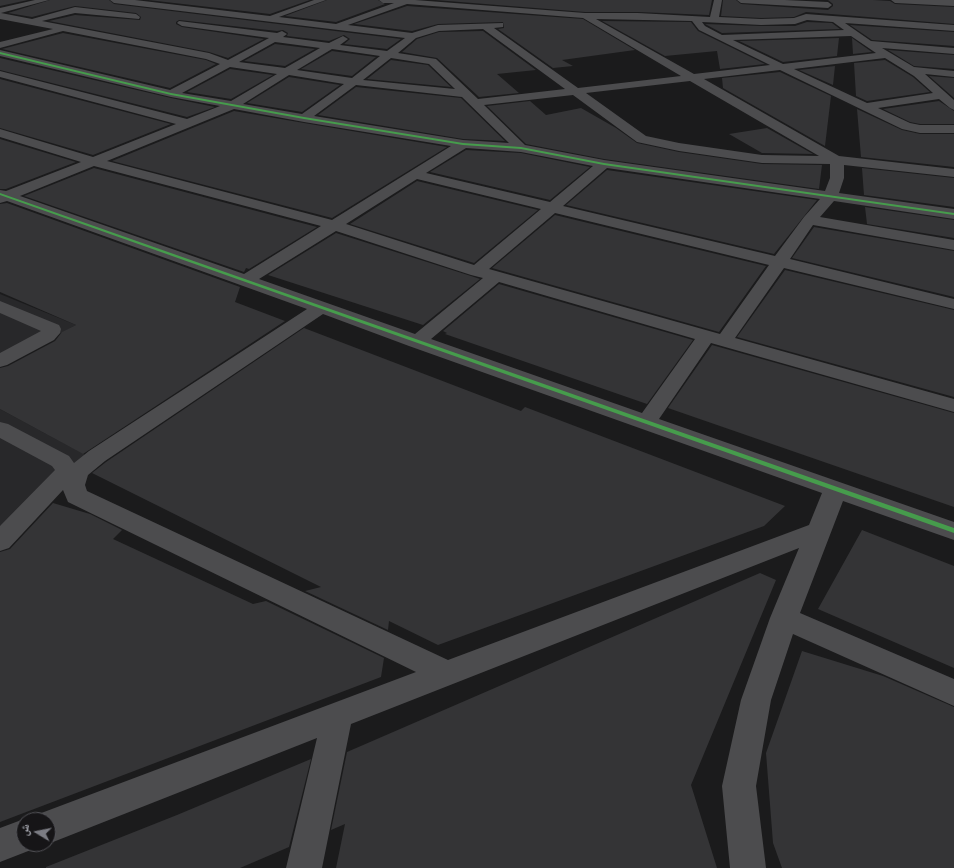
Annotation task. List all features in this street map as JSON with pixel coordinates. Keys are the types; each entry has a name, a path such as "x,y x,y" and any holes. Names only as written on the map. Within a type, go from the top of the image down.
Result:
{"street":[{"path":"0,11 45,0"},
{"path":"118,0 361,30 414,30 509,24"},
{"path":"159,5 178,0"},
{"path":"268,18 322,0"},
{"path":"383,0 585,16 638,16 788,21 800,20 806,16 835,19 940,20 954,28"},
{"path":"439,5 450,0"},
{"path":"506,10 521,0"},
{"path":"741,0 808,2 838,6"},
{"path":"890,0 891,9 905,10"},
{"path":"895,0 954,4"},
{"path":"336,27 405,2"},
{"path":"806,16 808,2"},
{"path":"938,2 940,20"},
{"path":"528,21 551,14 560,5"},
{"path":"714,6 714,19"},
{"path":"7,27 75,10 146,18"},
{"path":"0,16 209,56 227,63 354,82 466,94"},
{"path":"585,16 836,160 838,169 837,178 831,196 809,220 779,262 646,423"},
{"path":"360,18 384,21"},
{"path":"696,19 702,28 720,38 910,127 954,129"},
{"path":"835,19 852,33 927,81 950,101"},
{"path":"169,21 432,61 521,148"},
{"path":"171,94 302,22"},
{"path":"485,26 525,57 575,90 635,135 657,143 762,159 836,160 954,173"},
{"path":"0,46 66,28"},
{"path":"2,196 231,106 330,46 361,30"},
{"path":"304,118 392,54 414,30"},
{"path":"720,38 852,33"},
{"path":"867,43 954,51"},
{"path":"0,53 171,94 231,106 463,144 521,148 604,164 954,214"},
{"path":"475,103 575,90 885,55"},
{"path":"0,81 6,76 52,65"},
{"path":"911,70 954,74"},
{"path":"6,76 187,123"},
{"path":"865,107 950,101"},
{"path":"0,132 92,161 334,225 477,271 954,406"},
{"path":"246,280 463,144"},
{"path":"477,271 604,164"},
{"path":"413,174 954,304"},
{"path":"2,196 246,280 320,308 954,531"},
{"path":"809,220 954,245"},
{"path":"416,342 496,276"},
{"path":"0,306 52,329 51,333 47,336 0,361"},
{"path":"320,308 97,456 78,471 73,485 76,496 446,673"},
{"path":"0,429 61,461 67,471 0,542"},
{"path":"748,868 739,786 756,700 784,618 835,490"},
{"path":"56,824 338,714 818,531"},
{"path":"784,618 954,694"},
{"path":"304,868 338,714"},
{"path":"0,845 16,839"}],"shaded area":[{"path":"0,294 76,325 0,366"},
{"path":"0,409 89,457 0,536"}],"building":[{"path":"0,0 28,0 0,6"},
{"path":"50,0 109,0 114,4 401,39 387,49 344,44 350,39 344,35 329,41 287,36 288,33 283,30 277,31 179,20 176,22 176,24 182,27 264,39 228,58 209,52 49,21 75,15 140,20 141,17 136,13 75,6 32,17 8,13"},
{"path":"148,0 310,0 270,14"},
{"path":"327,0 378,0 385,4 336,22 285,16"},
{"path":"435,0 712,0 709,15 638,12 585,12"},
{"path":"723,0 736,0 741,4 828,10 833,6 833,4 828,0 873,0 890,1 895,4 954,7 954,24 806,12 794,17 761,18 721,16"},
{"path":"407,6 583,19 635,50 562,60 573,66 553,68 498,29 504,28 503,22 438,24 412,31 354,24"},
{"path":"602,21 691,22 698,31 765,64 720,69 717,51 665,56"},
{"path":"807,22 832,23 840,29 722,33 705,24 795,26"},
{"path":"850,25 954,32 954,46 872,40"},
{"path":"483,31 536,70 497,74 519,93 479,97 437,58 402,52 417,39 439,32"},
{"path":"63,33 206,60 216,64 170,88 2,49"},
{"path":"839,38 837,56 783,62 739,41"},
{"path":"852,38 872,52 853,54"},
{"path":"275,44 315,49 285,66 244,61"},
{"path":"888,50 954,55 954,69 914,66"},
{"path":"332,51 376,57 352,76 301,69"},
{"path":"0,58 215,107 187,117 0,70"},
{"path":"391,60 428,65 451,87 367,79"},
{"path":"885,60 913,77 930,92 867,101 856,96 854,63"},
{"path":"835,66 833,85 799,70"},
{"path":"230,69 273,75 231,99 187,92"},
{"path":"780,72 831,96 825,146 723,88 722,78"},
{"path":"929,76 954,78 954,98"},
{"path":"289,77 340,85 302,112 247,103"},
{"path":"0,79 171,124 93,155 0,128"},
{"path":"356,87 461,98 505,141 463,139 318,115"},
{"path":"530,101 546,115 581,108 616,128 637,143 679,152 762,164 822,165 819,189 604,159 526,144 487,106"},
{"path":"939,101 954,111 954,124 920,124 910,122 883,109"},
{"path":"857,109 902,130 920,134 954,134 954,167 861,157"},
{"path":"234,111 447,147 332,218 112,161"},
{"path":"767,128 813,154 762,153 729,134"},
{"path":"0,139 76,162 6,189 0,189"},
{"path":"466,150 521,153 590,167 550,200 430,172"},
{"path":"94,168 317,227 249,269 246,268 244,272 24,196"},
{"path":"862,168 954,178 954,207 864,195"},
{"path":"607,170 817,200 774,254 566,205"},
{"path":"417,181 538,210 474,263 350,224"},
{"path":"7,203 240,287 235,302 285,321 83,454 0,409 0,368 8,366 55,341 62,332 76,325 0,292 0,204"},
{"path":"865,207 954,220 954,238 867,224"},
{"path":"555,215 766,266 719,332 492,268"},
{"path":"814,227 954,251 954,297 792,258"},
{"path":"336,233 480,279 423,325 268,275"},
{"path":"785,270 954,310 954,397 737,337"},
{"path":"499,284 693,340 647,404 445,334 447,333 443,331"},
{"path":"304,328 521,411 525,407 785,506 764,526 438,645 389,621 388,630 305,591 321,587 92,473"},
{"path":"712,345 954,413 954,507 668,408"},
{"path":"53,503 90,514 122,530 113,539 253,604 266,601 384,658 381,677 26,812 16,812 16,816 0,822 0,552 10,549"},
{"path":"862,530 954,566 954,668 818,609"},
{"path":"760,573 776,580 691,785 717,868 336,868 345,824 331,830 347,752"},
{"path":"802,651 883,676 954,707 954,868 782,868 773,843 766,753"},
{"path":"311,759 289,847 240,868 46,868 46,867 177,815"}],"cycle path":[{"path":"0,53 171,94 304,118 463,144 521,148 604,164 954,214"},
{"path":"0,194 954,531"}]}
